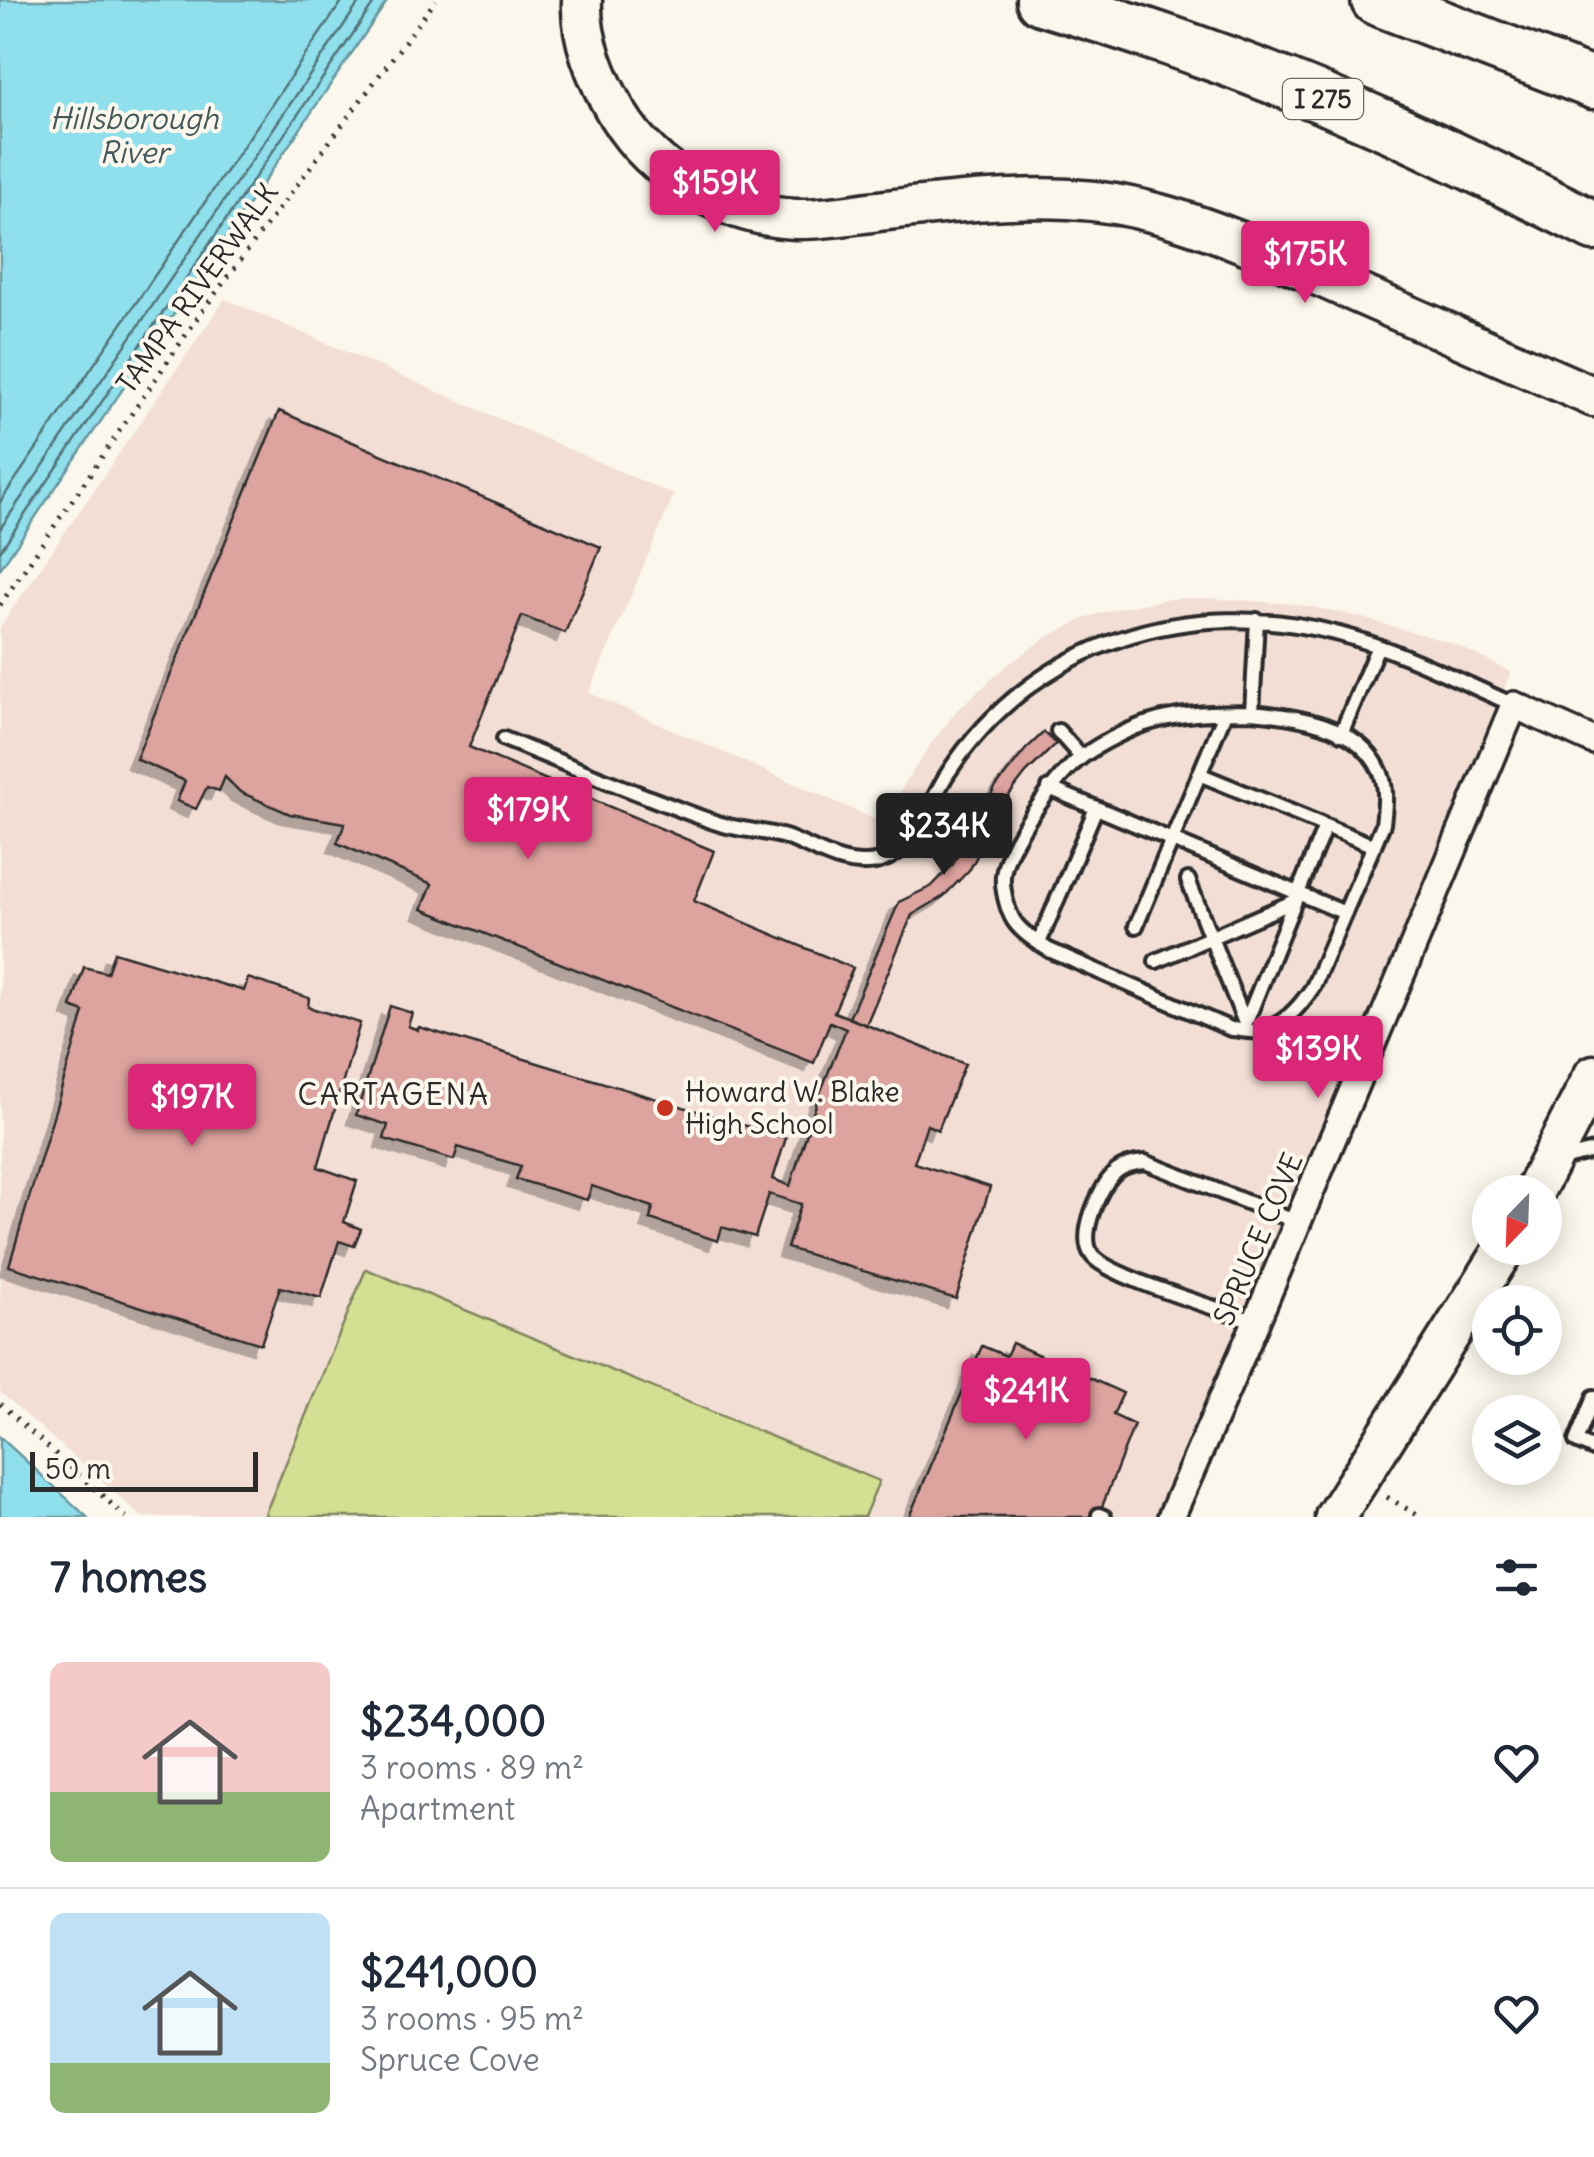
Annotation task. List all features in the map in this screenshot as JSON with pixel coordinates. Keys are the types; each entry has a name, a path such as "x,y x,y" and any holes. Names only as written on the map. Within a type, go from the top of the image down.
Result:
{"highway":[{"name":"I 275","path":"1041,0 1154,34 1317,97 1408,136 1594,226"},
{"path":"1376,0 1594,84"}],"street":[{"path":"582,0 587,44 598,77 624,126 673,174 738,208 795,219 1018,199 1088,201 1142,209 1196,224 1246,244 1594,397"},
{"path":"1514,706 1594,740"},
{"name":"SPRUCE COVE","path":"1171,1517 1514,706"},
{"path":"1543,1175 1594,1074"},
{"path":"1334,1517 1494,1265"}],"lane":[{"path":"1252,712 1257,620"},
{"path":"504,739 719,824 786,837 839,860 868,864 894,856 912,838 947,774 971,742 1031,684 1066,661 1147,629 1194,621 1257,620 1299,625 1378,646 1514,706"},
{"path":"1342,734 1378,646"},
{"path":"1252,712 1288,715 1342,734 1364,750 1379,769 1386,796 1383,824 1313,988 1280,1023 1255,1031 1244,1026 1230,1029 1049,950 1013,920 1003,874 1017,839 1049,788 1081,757 1150,722 1200,713 1252,712"},
{"path":"1136,926 1226,713"},
{"path":"1058,731 1081,757"},
{"path":"1200,774 1374,846"},
{"path":"1049,788 1296,897 1345,913"},
{"path":"1039,943 1096,808"},
{"path":"1244,1026 1325,826"},
{"path":"1188,880 1244,1026"},
{"path":"1156,961 1296,897"},
{"path":"1546,1175 1594,1151"},
{"path":"1256,1322 1112,1270 1093,1258 1086,1244 1099,1196 1111,1176 1127,1163 1145,1162 1297,1222"},
{"path":"1594,1398 1576,1441 1594,1449"}],"path":[{"name":"TAMPA RIVERWALK","path":"0,605 202,310 436,0"},
{"path":"0,1404 126,1517"},
{"path":"1384,1495 1419,1516"}],"shaded area":[{"name":"Howard W. Blake High School","path":"225,299 674,495 589,693 886,824 903,786 958,709 1044,639 1090,616 1120,608 1167,599 1205,598 1295,604 1344,613 1452,643 1511,672 1159,1517 142,1517 0,1392 0,627"}],"green space":[{"path":"366,1269 879,1481 864,1517 271,1517 265,1514"}],"water":[{"name":"Hillsborough River","path":"0,0 388,0 0,569"},
{"path":"0,1437 87,1517 0,1517"}],"building":[{"path":"279,411 601,547 565,633 522,616 469,747 714,851 694,901 853,968 834,1012 965,1064 938,1130 927,1125 914,1163 990,1187 956,1299 787,1248 801,1204 769,1194 755,1237 722,1227 718,1241 650,1219 653,1207 592,1186 587,1200 516,1179 521,1166 458,1147 454,1160 384,1139 388,1125 356,1115 390,1006 412,1013 408,1026 418,1030 419,1027 786,1138 773,1179 790,1186 818,1098 846,1029 830,1022 814,1063 422,909 432,884 337,843 345,823 290,814 240,792 225,777 219,791 207,787 196,809 177,801 185,781 136,759"},
{"path":"1044,732 1056,744 1010,794 970,869 944,896 912,915 866,1025 849,1018 899,902 932,886 953,864 995,788"},
{"path":"114,952 244,991 248,978 309,998 308,1007 360,1023 318,1167 357,1181 344,1222 361,1229 354,1246 339,1241 321,1298 280,1287 261,1344 9,1266 84,1012 71,1007 84,967 107,973"},
{"path":"1012,1343 1123,1393 1113,1415 1134,1425 1098,1517 909,1517 982,1346 1006,1356"}],"place":[{"name":"Howard W. Blake High School","path":"665,1108"}],"district":[{"name":"CARTAGENA","path":"394,1094"}]}
